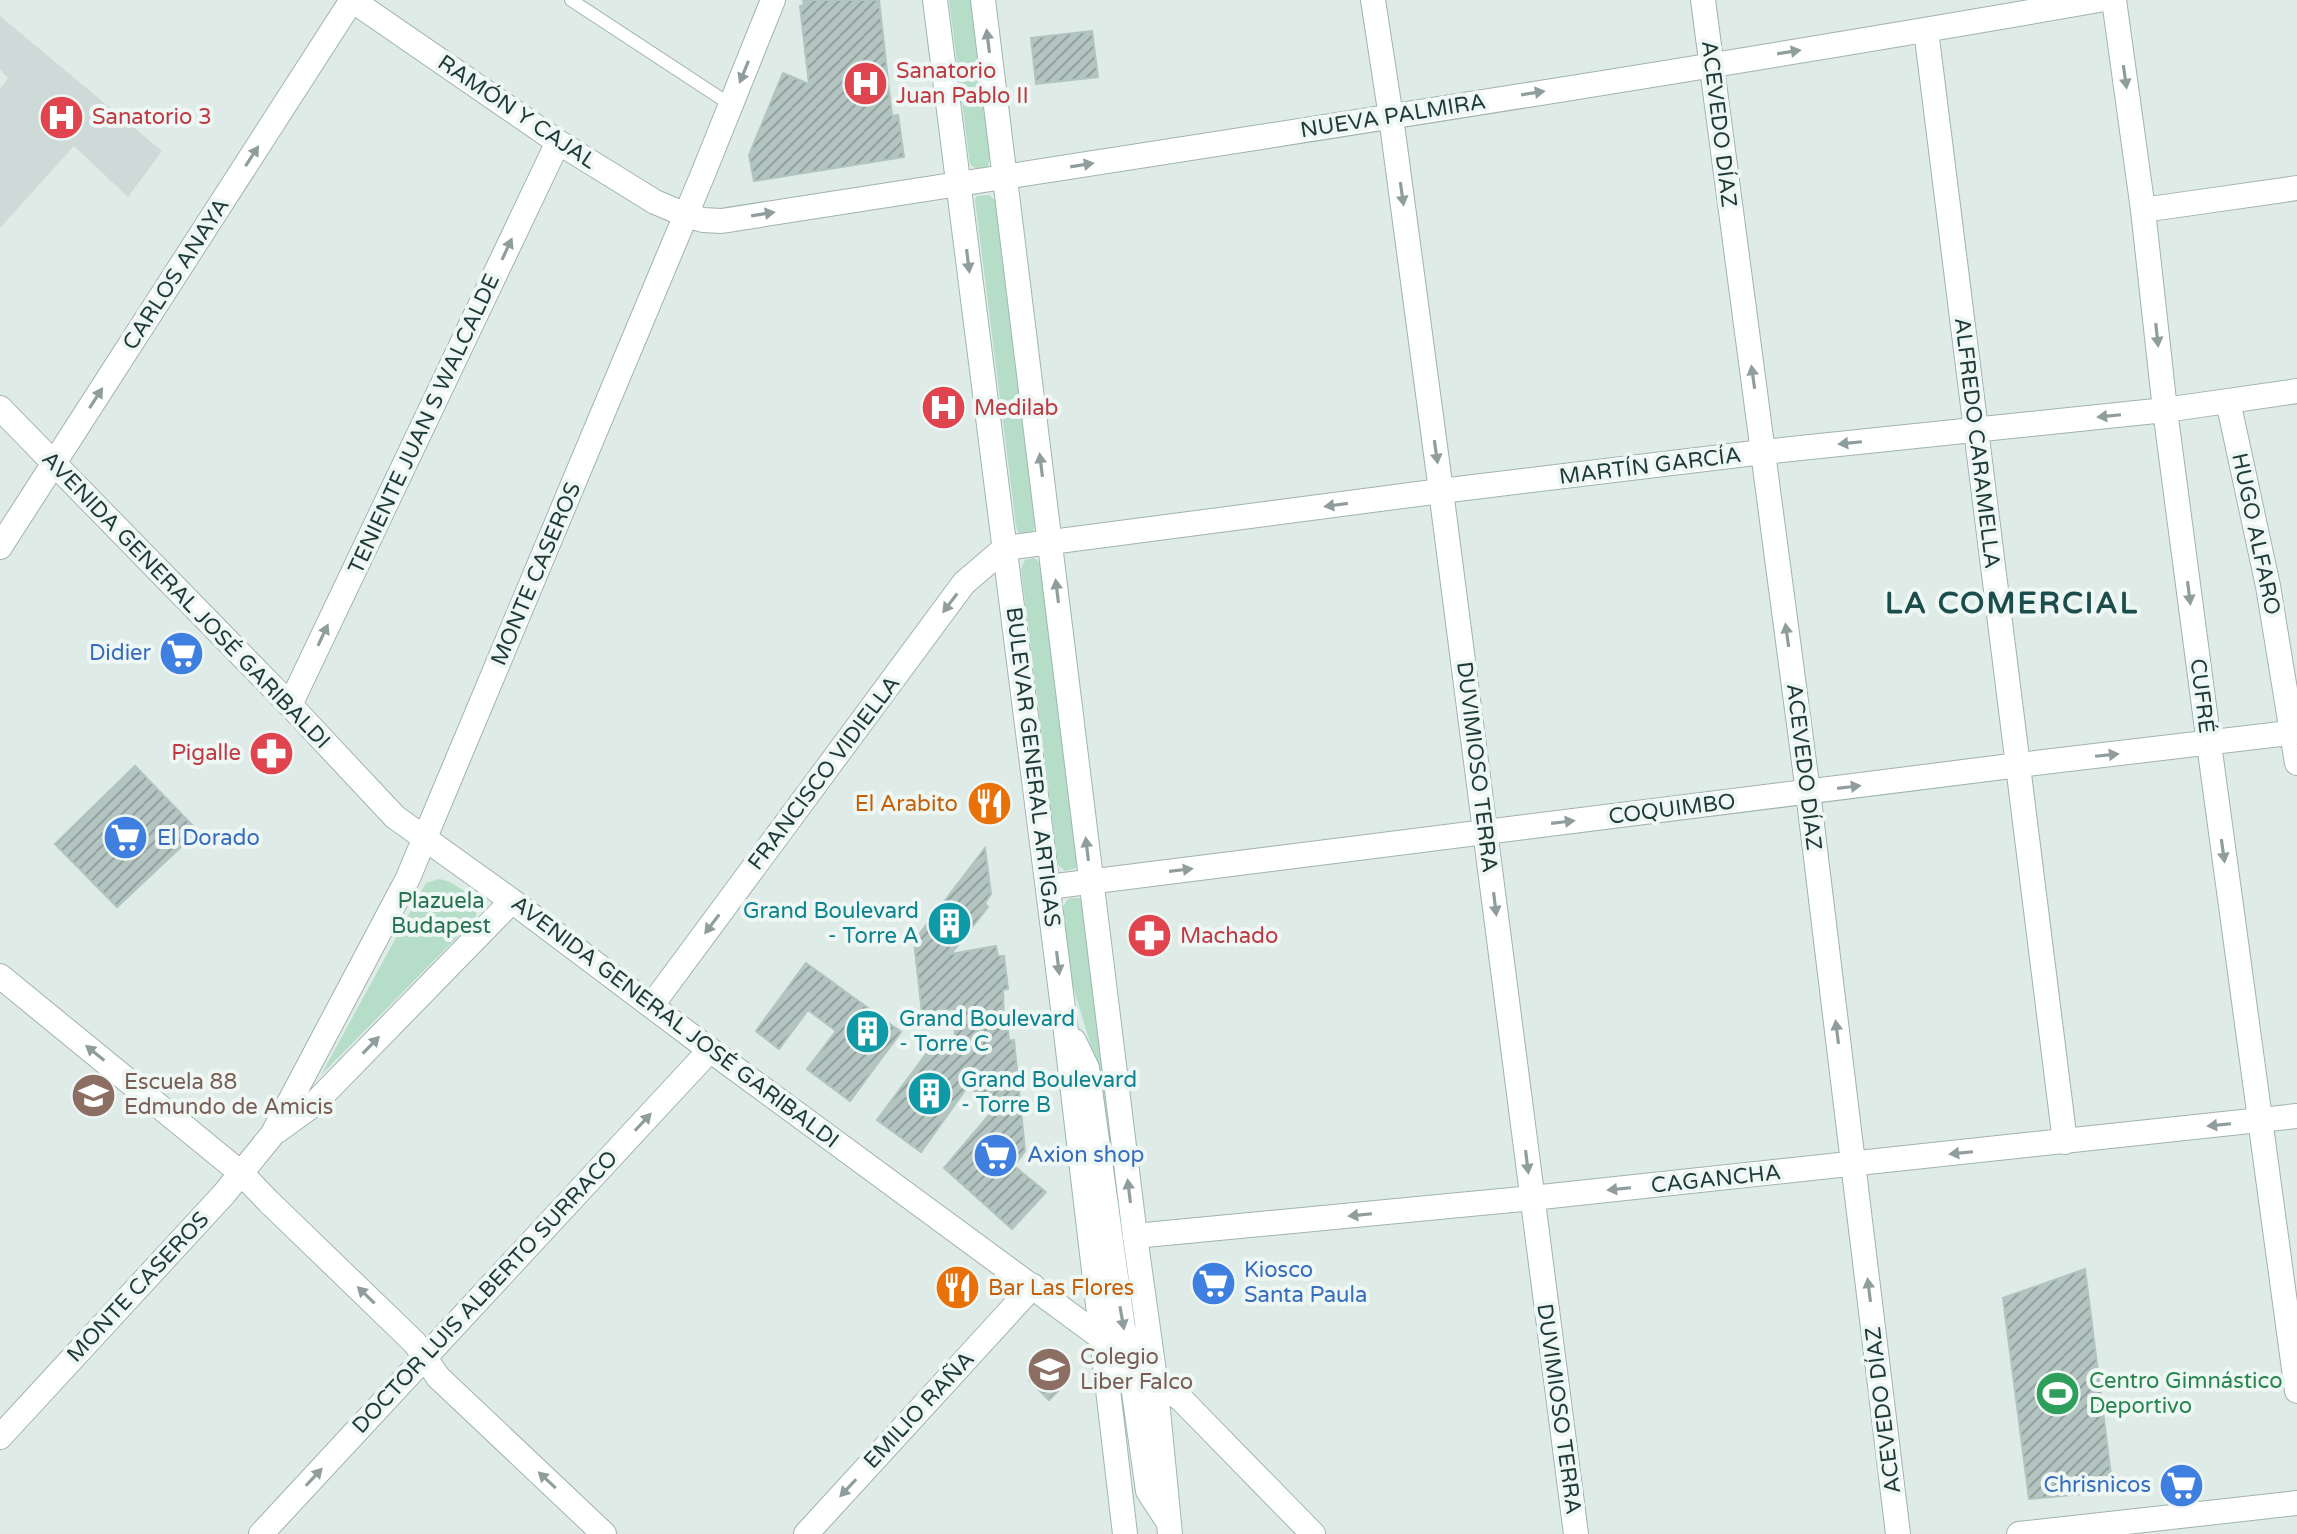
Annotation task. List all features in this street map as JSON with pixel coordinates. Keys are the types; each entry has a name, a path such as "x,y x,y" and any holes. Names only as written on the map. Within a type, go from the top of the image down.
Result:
{"street":[{"name":"RAMÓN Y CAJAL","path":"352,0 558,142 655,202 686,215"},
{"name":"CARLOS ANAYA","path":"0,547 352,0"},
{"name":"MONTE CASEROS","path":"0,1437 242,1174 272,1135 408,878 773,0"},
{"name":"BULEVAR GENERAL ARTIGAS","path":"935,0 1065,1024 1125,1534"},
{"name":"BULEVAR GENERAL ARTIGAS","path":"983,0 1155,1379 1170,1528"},
{"name":"DUVIMIOSO TERRA","path":"1373,0 1441,491 1576,1534"},
{"name":"ACEVEDO DÍAZ","path":"1703,0 1808,792 1898,1534"},
{"name":"NUEVA PALMIRA","path":"686,215 721,221 1391,117 2099,0"},
{"name":"CUFRÉ","path":"2114,0 2143,210 2165,410 2297,1391"},
{"name":"ALFREDO CARAMELLA","path":"1926,30 2065,1142"},
{"name":"TENIENTE JUAN S WALCALDE","path":"290,705 558,142"},
{"path":"2143,210 2297,188"},
{"name":"MARTÍN GARCÍA","path":"1005,548 1441,491 1763,452 2165,410 2297,391"},
{"name":"HUGO ALFARO","path":"2228,401 2268,586 2295,733 2297,763"},
{"name":"AVENIDA GENERAL JOSÉ GARIBALDI","path":"0,408 395,817 1033,1286 1182,1400 1313,1534"},
{"name":"FRANCISCO VIDIELLA","path":"652,1005 964,583 1005,548"},
{"name":"COQUIMBO","path":"1048,887 2295,733"},
{"name":"MONTE CASEROS","path":"272,1135 313,1105 512,901"},
{"path":"0,976 242,1174 415,1343 438,1377 604,1534"},
{"path":"1065,1024 1087,1068 1123,1328 1131,1349 1155,1379"},
{"name":"DOCTOR LUIS ALBERTO SURRACO","path":"261,1534 710,1050"},
{"name":"CAGANCHA","path":"1135,1236 1854,1165 2297,1116"},
{"name":"EMILIO RAÑA","path":"806,1534 1033,1286"},
{"path":"1103,1339 1124,1365 1133,1385 1148,1491 1170,1528"},
{"path":"2019,1534 2297,1503"}],"lane":[{"path":"571,0 731,105"}],"shaded area":[{"name":"Sanatorio 3","path":"0,16 162,151 128,197 74,146 0,228 0,89 8,78 0,69"}],"green space":[{"path":"949,0 971,0 990,156 988,166 981,168 970,164"},
{"path":"989,195 995,200 1035,526 1032,535 1025,536 1018,532 1016,525 975,200 977,196"},
{"path":"1034,558 1041,567 1077,861 1076,868 1065,871 1058,865 1021,569 1025,560"},
{"name":"Plazuela Budapest","path":"439,879 464,891 476,903 476,918 321,1075 426,883"},
{"path":"1070,898 1083,901 1134,1318 1093,1053 1072,983 1063,908"}],"building":[{"path":"803,0 879,0 892,116 898,115 904,157 754,181 749,155 783,73 809,84 800,6 804,5"},
{"path":"1092,31 1098,77 1036,84 1031,38"},
{"name":"El Dorado","path":"135,766 198,831 117,907 55,844"},
{"path":"985,848 991,894 985,903 988,907 951,954 996,946 998,956 1004,956 1008,989 1003,990 1004,1031 1008,1031 1009,1041 1014,1040 1025,1151 1014,1166 1046,1192 1012,1229 944,1168 996,1107 968,1086 921,1152 877,1120 932,1046 955,1044 954,1009 922,1013 914,941"},
{"name":"Grand Boulevard - Torre C","path":"806,963 901,1032 850,1101 807,1069 836,1031 808,1010 779,1049 756,1031"},
{"name":"Centro Gimnástico Deportivo","path":"2085,1269 2113,1491 2029,1499 2003,1298"},
{"name":"Colegio Liber Falco","path":"1058,1352 1060,1389 1049,1400 1029,1380"}],"place":[{"name":"Sanatorio Juan Pablo II","path":"865,84"},
{"name":"Sanatorio 3","path":"61,117"},
{"name":"Medilab","path":"943,408"},
{"name":"Didier","path":"182,653"},
{"name":"Pigalle","path":"272,753"},
{"name":"El Arabito","path":"989,804"},
{"name":"El Dorado","path":"126,838"},
{"name":"Grand Boulevard - Torre A","path":"950,924"},
{"name":"Machado","path":"1149,936"},
{"name":"Grand Boulevard - Torre C","path":"868,1032"},
{"name":"Grand Boulevard - Torre B","path":"930,1093"},
{"name":"Escuela 88 Edmundo de Amicis","path":"93,1095"},
{"name":"Axion shop","path":"996,1155"},
{"name":"Kiosco Santa Paula","path":"1213,1283"},
{"name":"Bar Las Flores","path":"957,1288"},
{"name":"Colegio Liber Falco","path":"1049,1370"},
{"name":"Centro Gimnástico Deportivo","path":"2058,1394"},
{"name":"Chrisnicos","path":"2182,1485"}],"district":[{"name":"LA COMERCIAL","path":"2012,603"}]}
